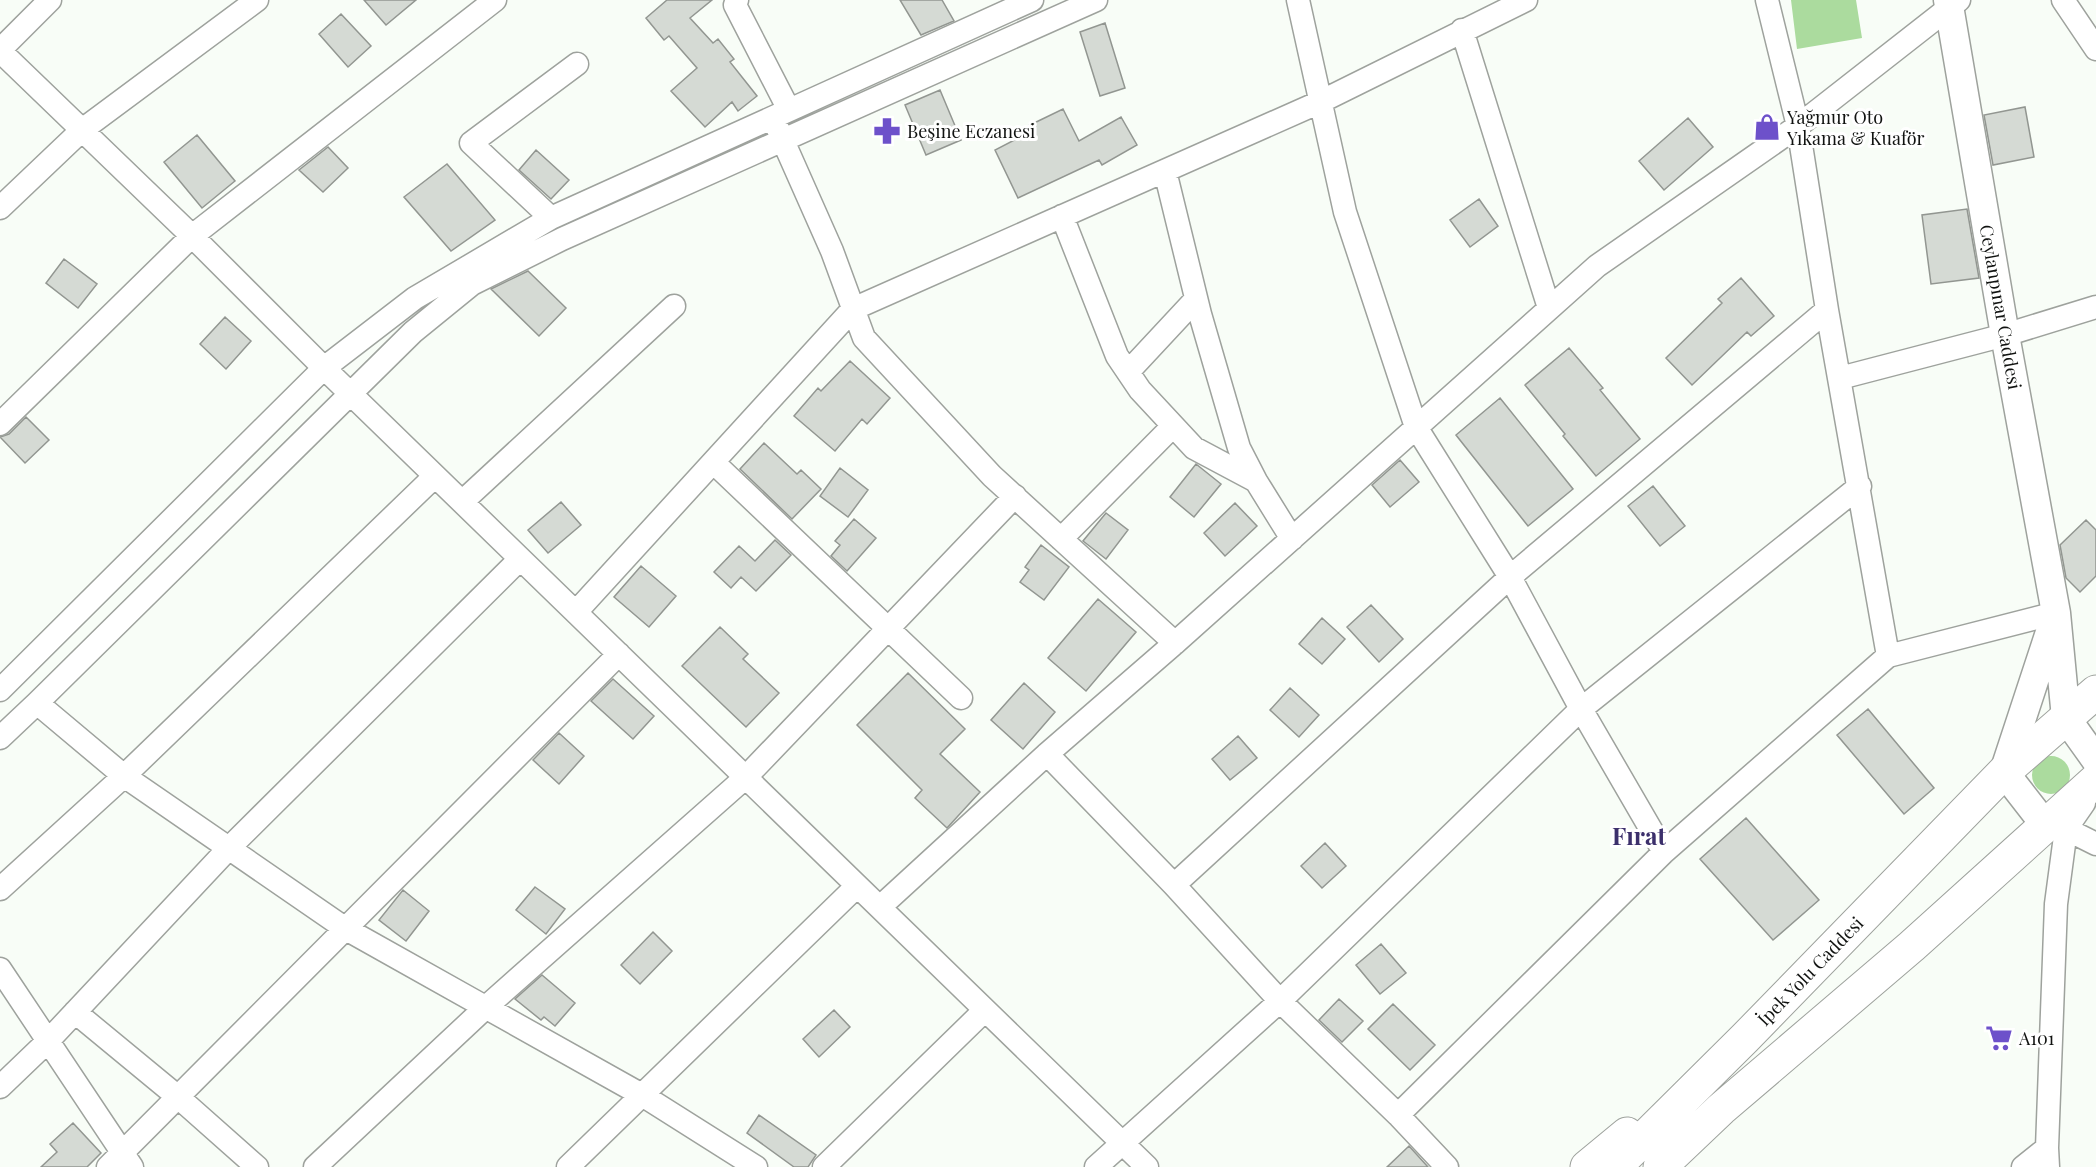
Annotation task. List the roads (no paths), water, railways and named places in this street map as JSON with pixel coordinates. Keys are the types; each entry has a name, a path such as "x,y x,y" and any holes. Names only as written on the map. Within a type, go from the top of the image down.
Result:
{"highway":[{"name":"İpek Yolu Caddesi","path":"1615,1167 1745,1038 2004,772 2096,692"},
{"path":"1694,1167 1754,1109 1927,959 2056,827 2096,780"},
{"path":"1660,1167 1721,1109 2056,827"},
{"path":"1587,1167 1745,1038"}],"main road":[{"name":"Ceylanpınar Caddesi","path":"1952,2 2005,335 2056,613 2066,718"},
{"name":"Ceylanpınar Caddesi","path":"2004,772 2056,613"},
{"path":"2066,718 2096,760"},
{"path":"2004,772 2056,827"}],"street":[{"path":"0,208 82,130 257,0"},
{"path":"0,424 192,236 495,0"},
{"path":"737,0 735,5 781,114 782,140 832,251 864,338 992,476 1175,643"},
{"path":"0,690 324,368 415,298 551,218 1032,0"},
{"path":"0,738 413,332 472,284 562,239 1096,0"},
{"path":"1298,0 1345,212 1416,428 1510,577 1581,709 1664,852"},
{"path":"576,612 853,309 1320,102 1526,0"},
{"path":"1767,0 1798,126 1827,310 1860,486 1888,656"},
{"path":"2063,0 2096,49"},
{"path":"46,1 0,51 1147,1167"},
{"path":"880,907 1047,754 1175,643 1597,266 1798,126 1952,2"},
{"path":"1462,30 1549,308"},
{"path":"551,218 471,143 577,64"},
{"path":"1165,171 1196,298 1239,448 1256,481 1292,539"},
{"path":"1062,216 1117,356 1140,390 1194,448 1256,481"},
{"path":"1128,372 1196,298"},
{"path":"462,502 674,306"},
{"path":"1839,378 2005,335 2096,307"},
{"path":"1174,885 1510,577 1827,310"},
{"path":"1061,539 1173,426"},
{"path":"713,462 961,698"},
{"path":"0,889 124,776 435,476"},
{"path":"1096,1167 1280,1000 1581,709 1860,486"},
{"path":"315,1167 486,1007 746,777 1015,496"},
{"path":"0,1087 48,1041 229,848 520,559"},
{"path":"1398,1115 1664,852 1888,656 2056,613"},
{"path":"0,969 48,1041 121,1162 178,1097 619,654"},
{"path":"37,703 124,776 346,929 642,1095 756,1167"},
{"path":"1047,754 1174,885 1280,1000 1398,1115 1447,1167"},
{"path":"2024,1167 2047,1157 2056,904 2056,827 2096,785"},
{"path":"2056,827 2096,843"},
{"path":"568,1167 857,885"},
{"path":"824,1167 985,1010"},
{"path":"75,1012 178,1097 257,1167"}],"place":[{"name":"Yağmur Oto Yıkama & Kuaför","path":"1767,127"},
{"name":"Beşine Eczanesi","path":"887,131"},
{"name":"A101","path":"1999,1038"}],"district":[{"name":"Fırat","path":"1639,835"}]}
